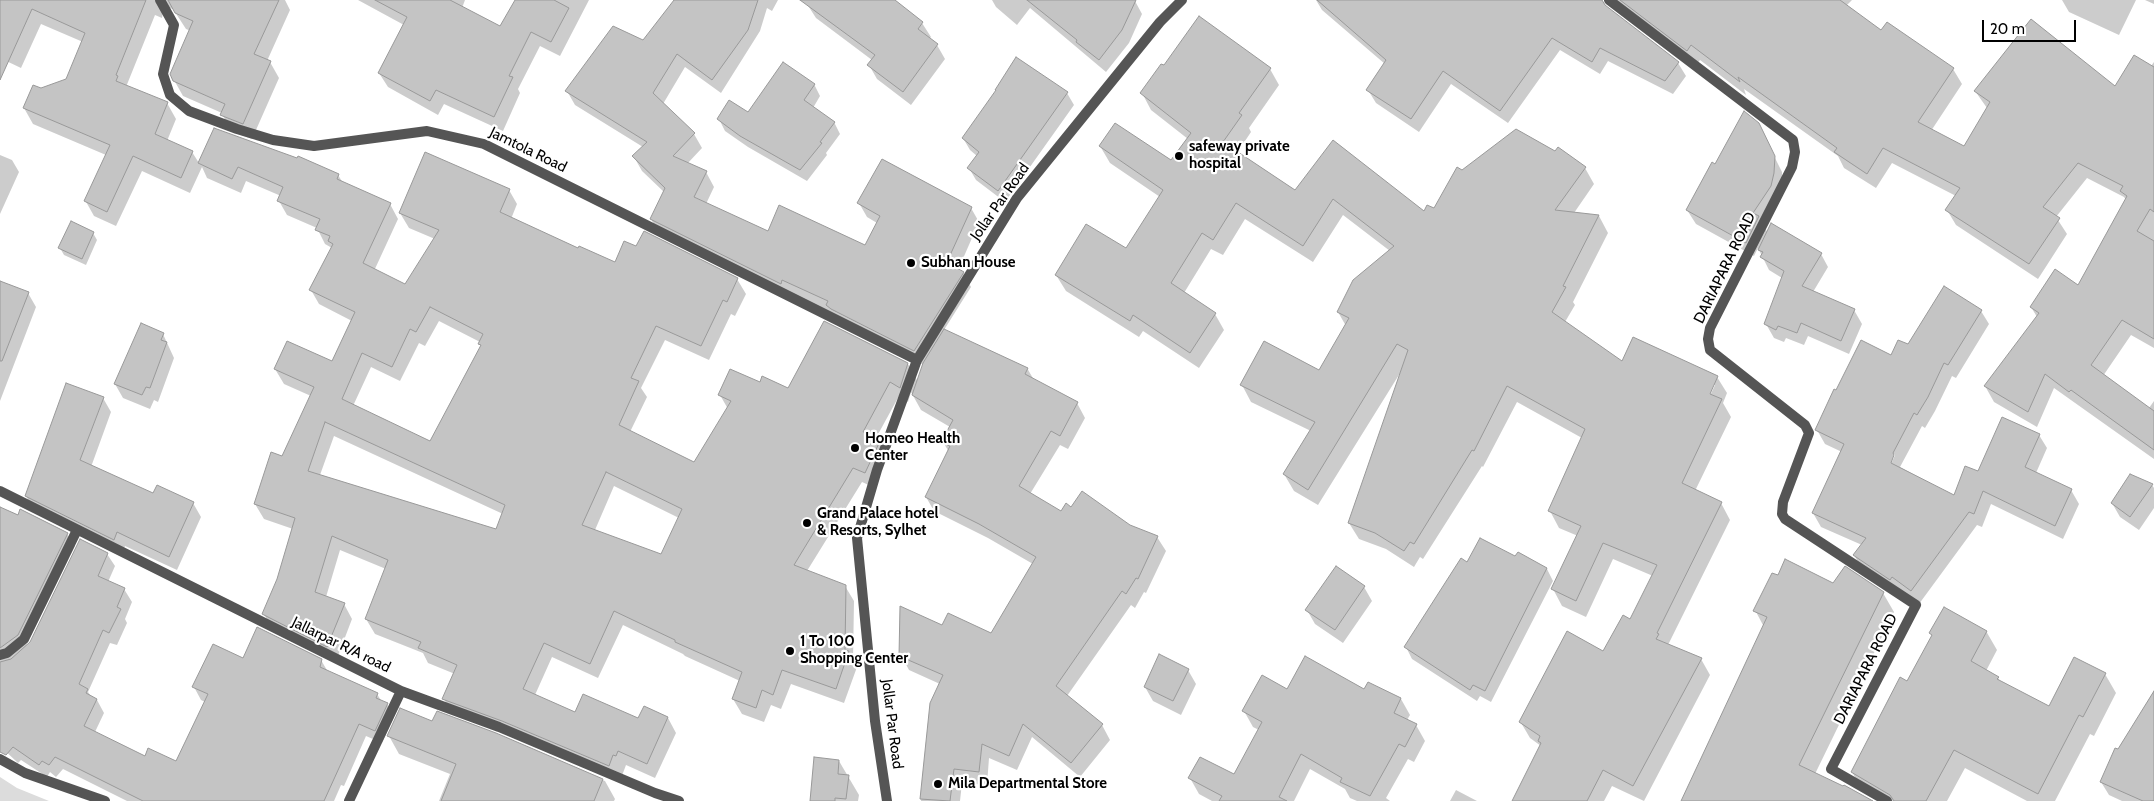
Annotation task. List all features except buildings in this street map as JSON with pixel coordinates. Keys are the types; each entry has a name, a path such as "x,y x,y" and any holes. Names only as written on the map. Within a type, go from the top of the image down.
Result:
{"street":[{"name":"Jamtola Road","path":"160,0 174,25 163,74 170,95 189,111 236,129 273,140 314,146 427,131 484,144 917,360"},
{"name":"Jollar Par Road","path":"887,801 875,721 857,538 877,470 917,360 1017,198 1160,22 1182,0"},
{"name":"DARIAPARA ROAD","path":"1609,0 1792,140 1795,152 1792,167 1710,328 1708,339 1710,350 1805,425 1809,433 1783,502 1782,514 1785,519 1916,605 1831,769 1887,801"},
{"name":"Jallarpar R/A road","path":"0,491 401,691 498,727 655,793 679,801"},
{"path":"0,655 7,653 24,639 77,530"},
{"path":"349,801 401,691"},
{"path":"0,759 25,773 105,801"}],"shaded area":[{"path":"0,777 17,788 49,801 0,801"}],"place":[{"name":"safeway private hospital","path":"1179,156"},
{"name":"Subhan House","path":"911,263"},
{"name":"Homeo Health Center","path":"855,448"},
{"name":"Grand Palace hotel & Resorts, Sylhet","path":"807,523"},
{"name":"1 To 100 Shopping Center","path":"790,651"},
{"name":"Mila Departmental Store","path":"938,784"}]}
